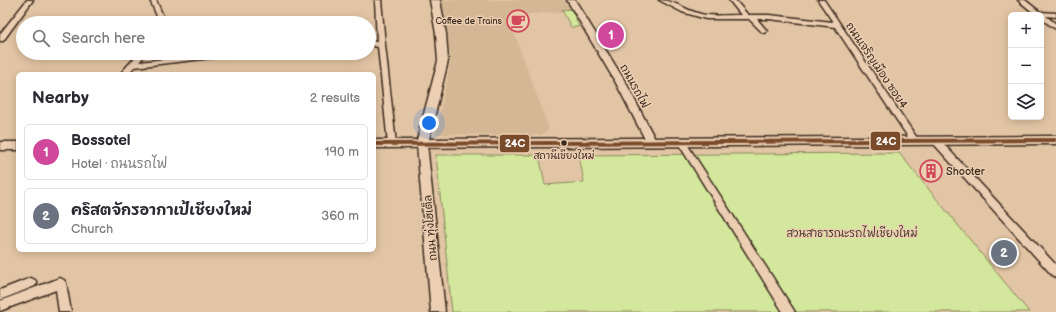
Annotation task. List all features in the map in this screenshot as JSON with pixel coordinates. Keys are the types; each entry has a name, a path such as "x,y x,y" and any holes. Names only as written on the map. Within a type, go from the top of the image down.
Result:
{"main road":[{"path":"422,144 427,130 443,60 441,34 435,0"},
{"path":"395,144 408,140 427,130"},
{"path":"427,130 432,136 446,144"},
{"path":"376,144 1056,140"},
{"path":"0,146 16,146"}],"street":[{"path":"18,16 30,0"},
{"path":"153,0 160,16"},
{"path":"378,0 381,45 395,144"},
{"name":"ถนนรถไฟ","path":"573,0 617,77 652,143"},
{"path":"662,0 684,11 706,17 789,19 837,25"},
{"path":"732,0 764,31"},
{"name":"ถนนเจริญเมือง ซอย4","path":"821,0 915,141"},
{"path":"1021,0 1036,12"},
{"path":"1044,15 1056,15"},
{"path":"1044,18 1056,27"},
{"path":"0,40 16,19"},
{"path":"376,44 381,45"},
{"path":"126,72 137,60"},
{"path":"132,65 176,60"},
{"path":"936,141 1056,272"},
{"path":"682,143 789,312"},
{"name":"ถนน ทุ่งโฮเต็ล","path":"422,144 438,312"},
{"path":"0,295 31,283"},
{"path":"0,306 60,283 65,312"}],"shaded area":[{"path":"440,0 566,0 571,11 508,16 549,129 542,135 436,134 451,60"}],"green space":[{"path":"571,9 579,26 578,27 571,27 562,10"},
{"name":"สวนสาธารณะรถไฟเชียงใหม่","path":"899,153 1029,312 452,312 436,155 539,155 545,185 584,182 579,155"}],"transit line":[{"name":"24C","path":"376,144 1056,140"}],"place":[{"name":"Coffee de Trains","path":"518,21"},
{"name":"Bossotel","path":"611,35"},
{"name":"สถานีเชียงใหม่","path":"564,143"},
{"name":"Shooter","path":"931,171"},
{"name":"คริสตจักรอากาเป้เชียงใหม่","path":"1004,253"}]}
